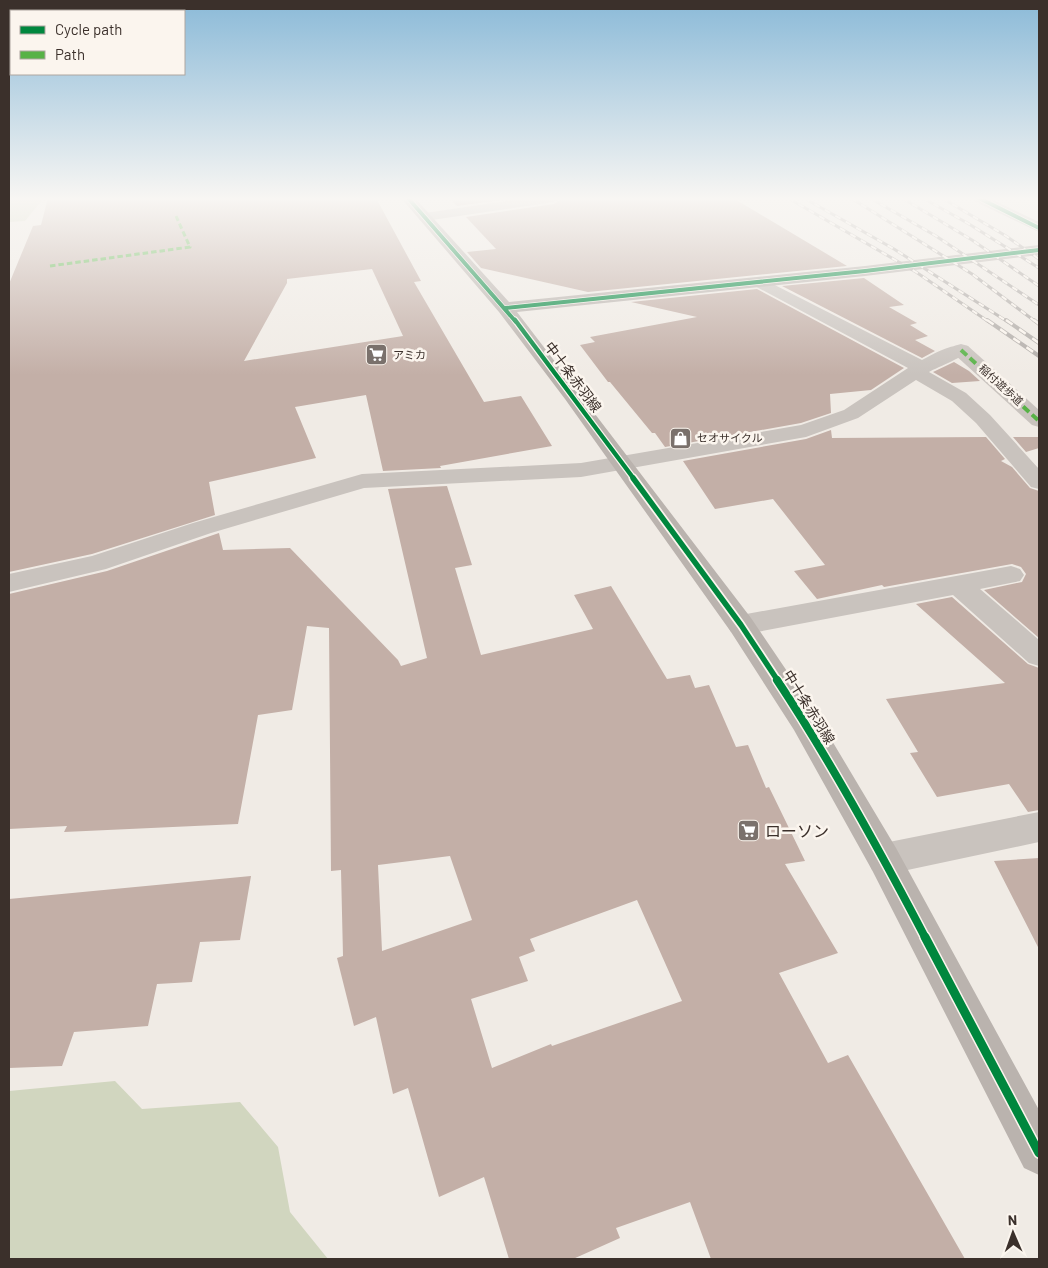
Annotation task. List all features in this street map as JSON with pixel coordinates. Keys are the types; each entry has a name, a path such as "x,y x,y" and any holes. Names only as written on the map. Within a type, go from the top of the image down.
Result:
{"main road":[{"name":"中十条赤羽線","path":"460,257 505,308 572,395 741,625 805,722 884,858 1039,1153"},
{"path":"505,308 976,257"}],"street":[{"path":"759,282 919,370 959,397 984,419 1039,482"},
{"name":"稲付遊歩道","path":"919,370 940,358 961,350 1039,421"},
{"path":"9,583 97,563 202,528 362,481 566,471 622,464 806,431 851,414 919,370"},
{"path":"741,625 1011,575"},
{"path":"957,584 1039,656"},
{"path":"884,858 1039,827"}],"green space":[{"path":"115,1081 142,1109 240,1102 278,1147 290,1212 328,1259 9,1259 9,1091"}],"building":[{"path":"20,257 408,257 421,281 414,282 484,402 521,396 552,446 440,466 441,468 383,471 366,395 295,407 316,458 209,482 215,515 92,554 9,572 9,284","holes":["372,269 403,336 244,361 287,283 287,279"]},
{"path":"472,257 832,257 847,266 588,292 481,268"},
{"path":"864,278 904,305 889,307 917,323 910,325 928,336 915,340 935,351 922,358 782,286"},
{"path":"757,289 904,368 871,390 830,394 831,413 801,423 665,447 655,433 652,433 610,382 608,382 580,345 595,342 590,337 697,317 631,302"},
{"path":"954,362 969,371 980,381 952,383 933,372"},
{"path":"831,430 832,438 986,437 1005,459 1001,461 1012,467 1030,488 1039,491 1039,638 984,590 1022,582 1026,574 1021,567 1012,564 884,587 882,585 817,599 794,571 825,565 773,499 715,509 683,461 806,439"},
{"path":"1013,437 1039,437 1039,448 1026,452"},
{"path":"447,486 472,565 455,568 481,655 593,629 574,595 611,586 667,679 690,675 695,688 709,685 736,747 748,745 766,788 769,787 805,861 785,864 838,953 779,973 828,1063 848,1055 965,1259 711,1259 690,1202 616,1228 620,1238 573,1259 509,1259 484,1177 439,1197 408,1088 393,1094 376,1017 354,1026 337,958 343,956 341,870 331,871 329,628 307,626 292,710 258,715 238,824 64,832 67,826 9,829 9,594 107,571 219,533 223,550 290,548 398,660 401,666 427,658 388,489","holes":["450,856 472,920 382,951 378,865","637,900 682,1001 552,1046 551,1044 492,1068 471,999 528,981 519,957 535,951 530,939"]},
{"path":"952,597 1028,664 1039,668 1039,810 1028,812 1009,784 937,797 910,753 918,752 886,699 1005,683 916,604"},
{"path":"1039,858 1039,949 994,861"},
{"path":"251,876 240,940 200,942 192,982 157,984 148,1026 74,1032 62,1066 9,1068 9,899"}],"railway":[{"path":"890,257 916,272 989,322"},
{"path":"907,257 1008,322"},
{"path":"945,257 972,274 1036,322"},
{"path":"968,257 1039,305"},
{"path":"997,257 1039,286"},
{"path":"1022,257 1039,268"},
{"path":"987,320 1039,356"},
{"path":"1006,320 1039,343"},
{"path":"1034,320 1039,324"}],"marked path":[{"path":"50,266 115,257"},
{"path":"961,350 1039,421"}],"cycle path":[{"path":"460,257 505,308 572,395 741,625 805,722 884,859 1039,1153"},
{"path":"505,308 865,271 980,257"}],"place":[{"name":"アミカ","path":"377,355"},
{"name":"セオサイクル","path":"681,438"},
{"name":"ローソン","path":"749,831"}]}
